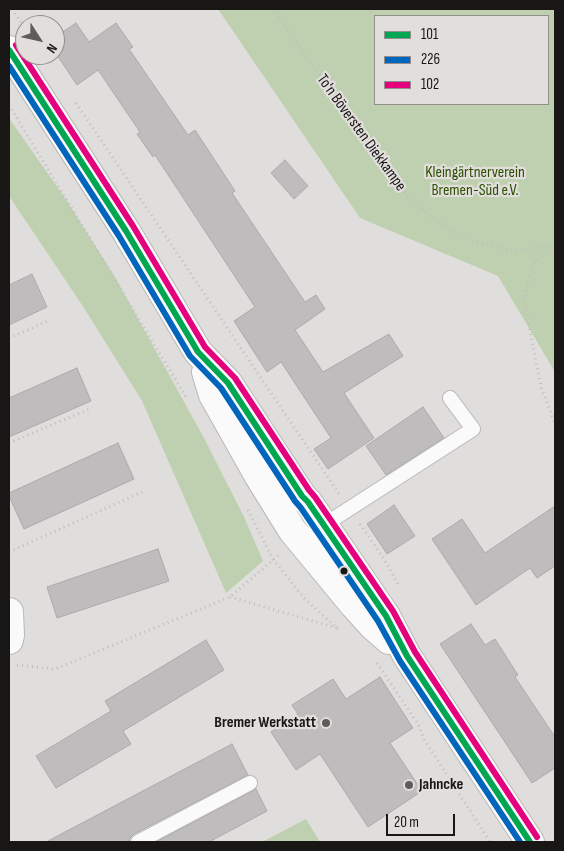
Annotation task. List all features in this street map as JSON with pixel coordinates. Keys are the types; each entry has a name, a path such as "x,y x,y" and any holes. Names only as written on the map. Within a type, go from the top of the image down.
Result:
{"main road":[{"path":"9,50 126,231 198,352 213,395 258,475 292,530 360,612 407,656"},
{"path":"9,62 29,82"},
{"path":"198,352 228,384 302,496 386,616 407,656 530,842"},
{"path":"9,612 9,640"}],"lane":[{"path":"324,525 473,430 450,398"},
{"path":"138,842 250,783"}],"path":[{"name":"To'n Böversten Diekkampe","path":"273,9 396,186 429,216 467,240 511,251 555,247"},
{"path":"70,95 384,559 402,593"},
{"path":"555,247 532,264 524,300 541,387 555,423"},
{"path":"9,338 48,321"},
{"path":"9,443 92,408"},
{"path":"9,552 142,492"},
{"path":"9,664 55,669 230,597 273,559"},
{"path":"230,597 338,628"}],"green space":[{"name":"Kleingärtnerverein Bremen-Süd e.V.","path":"218,9 555,9 555,372 498,276 360,218"},
{"path":"9,118 67,201 115,277 204,438 245,519 263,561 226,593 142,401 84,308 9,196"},
{"path":"306,819 320,842 262,842"}],"building":[{"path":"76,23 89,42 116,23 133,47 129,49 188,135 195,130 235,191 232,193 305,302 316,295 325,309 295,330 323,372 389,334 403,356 344,393 374,438 328,469 314,449 331,438 281,362 267,372 234,321 255,307 155,155 153,157 137,134 140,132 98,70 77,85 64,65 65,30"},
{"path":"285,160 308,186 294,199 271,173"},
{"path":"32,274 47,307 9,325 9,285"},
{"path":"77,368 91,401 9,437 9,398"},
{"path":"423,407 444,438 386,475 366,446"},
{"path":"118,443 134,479 24,529 9,493"},
{"path":"394,505 415,536 387,554 367,524"},
{"path":"555,506 555,566 537,578 530,568 476,605 432,539 462,519 485,553"},
{"path":"158,549 169,581 57,618 47,587"},
{"path":"471,624 485,645 495,639 518,675 515,677 555,737 555,768 532,783 440,644"},
{"path":"206,640 224,670 123,731 131,744 56,788 36,756 111,711 105,701"},
{"path":"380,677 413,728 390,743 422,791 368,827 320,754 296,770 271,732 298,714 292,705 333,679 346,699"},
{"path":"232,744 248,775 134,834 129,842 46,842"},
{"path":"256,789 267,811 209,842 156,842"}],"transit line":[{"name":"101","path":"9,50 126,231 198,352 228,383 302,496 386,616 407,656 530,842"},
{"name":"102","path":"29,65 133,226 205,347 235,378 309,490 393,611 415,652 537,837"},
{"name":"226","path":"9,66 119,236 190,356 221,388 295,501 378,621 400,661 520,842"}],"place":[{"name":"Bremer Werkstatt","path":"326,723"},
{"name":"Jahncke","path":"409,785"}]}
